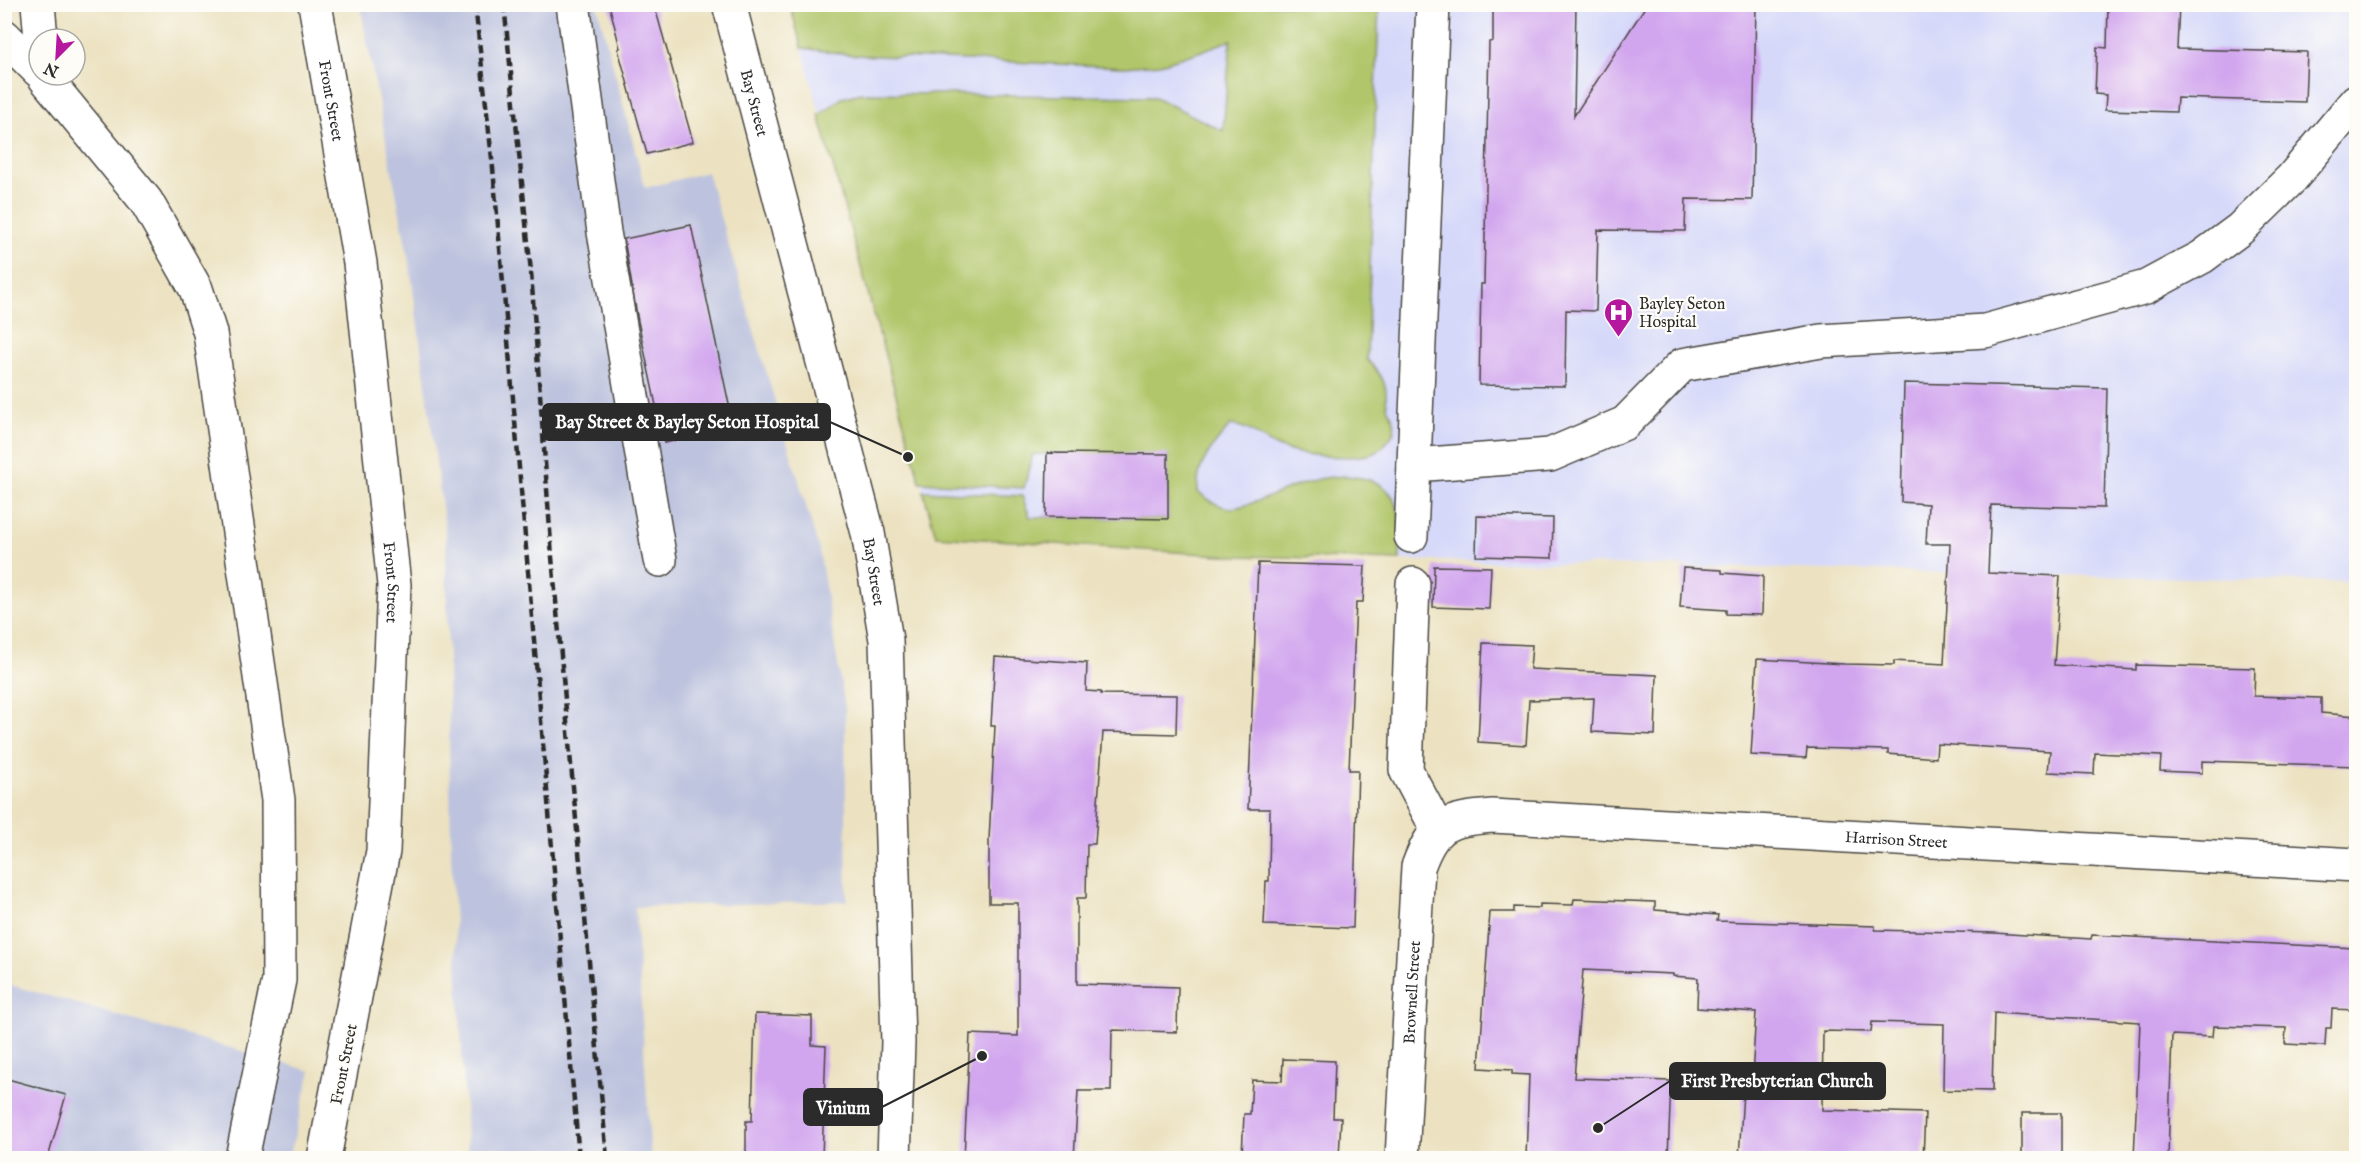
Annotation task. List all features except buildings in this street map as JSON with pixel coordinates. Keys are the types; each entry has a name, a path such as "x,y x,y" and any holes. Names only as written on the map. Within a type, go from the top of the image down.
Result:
{"street":[{"path":"38,4 40,27"},
{"name":"Front Street","path":"315,4 360,262 394,585 383,851 324,1158"},
{"path":"573,4 604,232 660,560"},
{"name":"Bay Street","path":"729,4 868,533 886,640 898,1042 894,1158"},
{"path":"1411,536 1433,4"},
{"path":"4,36 27,59"},
{"path":"53,87 146,201 196,289 210,333 278,800 279,980 242,1158"},
{"path":"1414,465 1550,455 1625,423 1682,365 1821,341 1985,331 2146,287 2202,257 2240,229 2292,178 2356,101"},
{"path":"1413,584 1406,770 1438,830"},
{"name":"Harrison Street","path":"1438,830 1461,819 1492,816 2356,865"},
{"name":"Brownell Street","path":"1402,1158 1418,867 1426,846 1438,830"}],"shaded area":[{"path":"360,5 597,5 645,188 707,172 819,549 845,708 847,901 635,907 651,1158 468,1158 451,855 446,536 410,266"},
{"name":"Bayley Seton Hospital","path":"790,5 2356,5 2356,582 1235,556 936,536"},
{"path":"4,983 311,1071 289,1158 5,1158"}],"green space":[{"path":"790,5 1379,5 1367,359 1384,382 1387,406 1394,422 1393,434 1384,446 1372,454 1333,456 1305,454 1281,448 1249,430 1231,425 1207,455 1200,472 1198,492 1217,504 1235,508 1318,479 1345,476 1372,481 1385,488 1397,505 1400,522 1400,560 1235,556 936,536 923,491 1022,496 1030,517 1168,519 1168,455 1033,454 1024,488 920,482 819,115 842,98 861,93 1155,97 1223,131 1231,40 1160,64 1124,67 854,55 802,48"}],"railway":[{"path":"475,4 493,168 579,1158"},
{"path":"504,4 531,272 552,557 607,1158"}],"place":[{"name":"Bayley Seton Hospital","path":"1618,338"},
{"name":"Bay Street & Bayley Seton Hospital","path":"908,457"},
{"name":"Vinium","path":"982,1056"},
{"name":"First Presbyterian Church","path":"1598,1128"}]}
